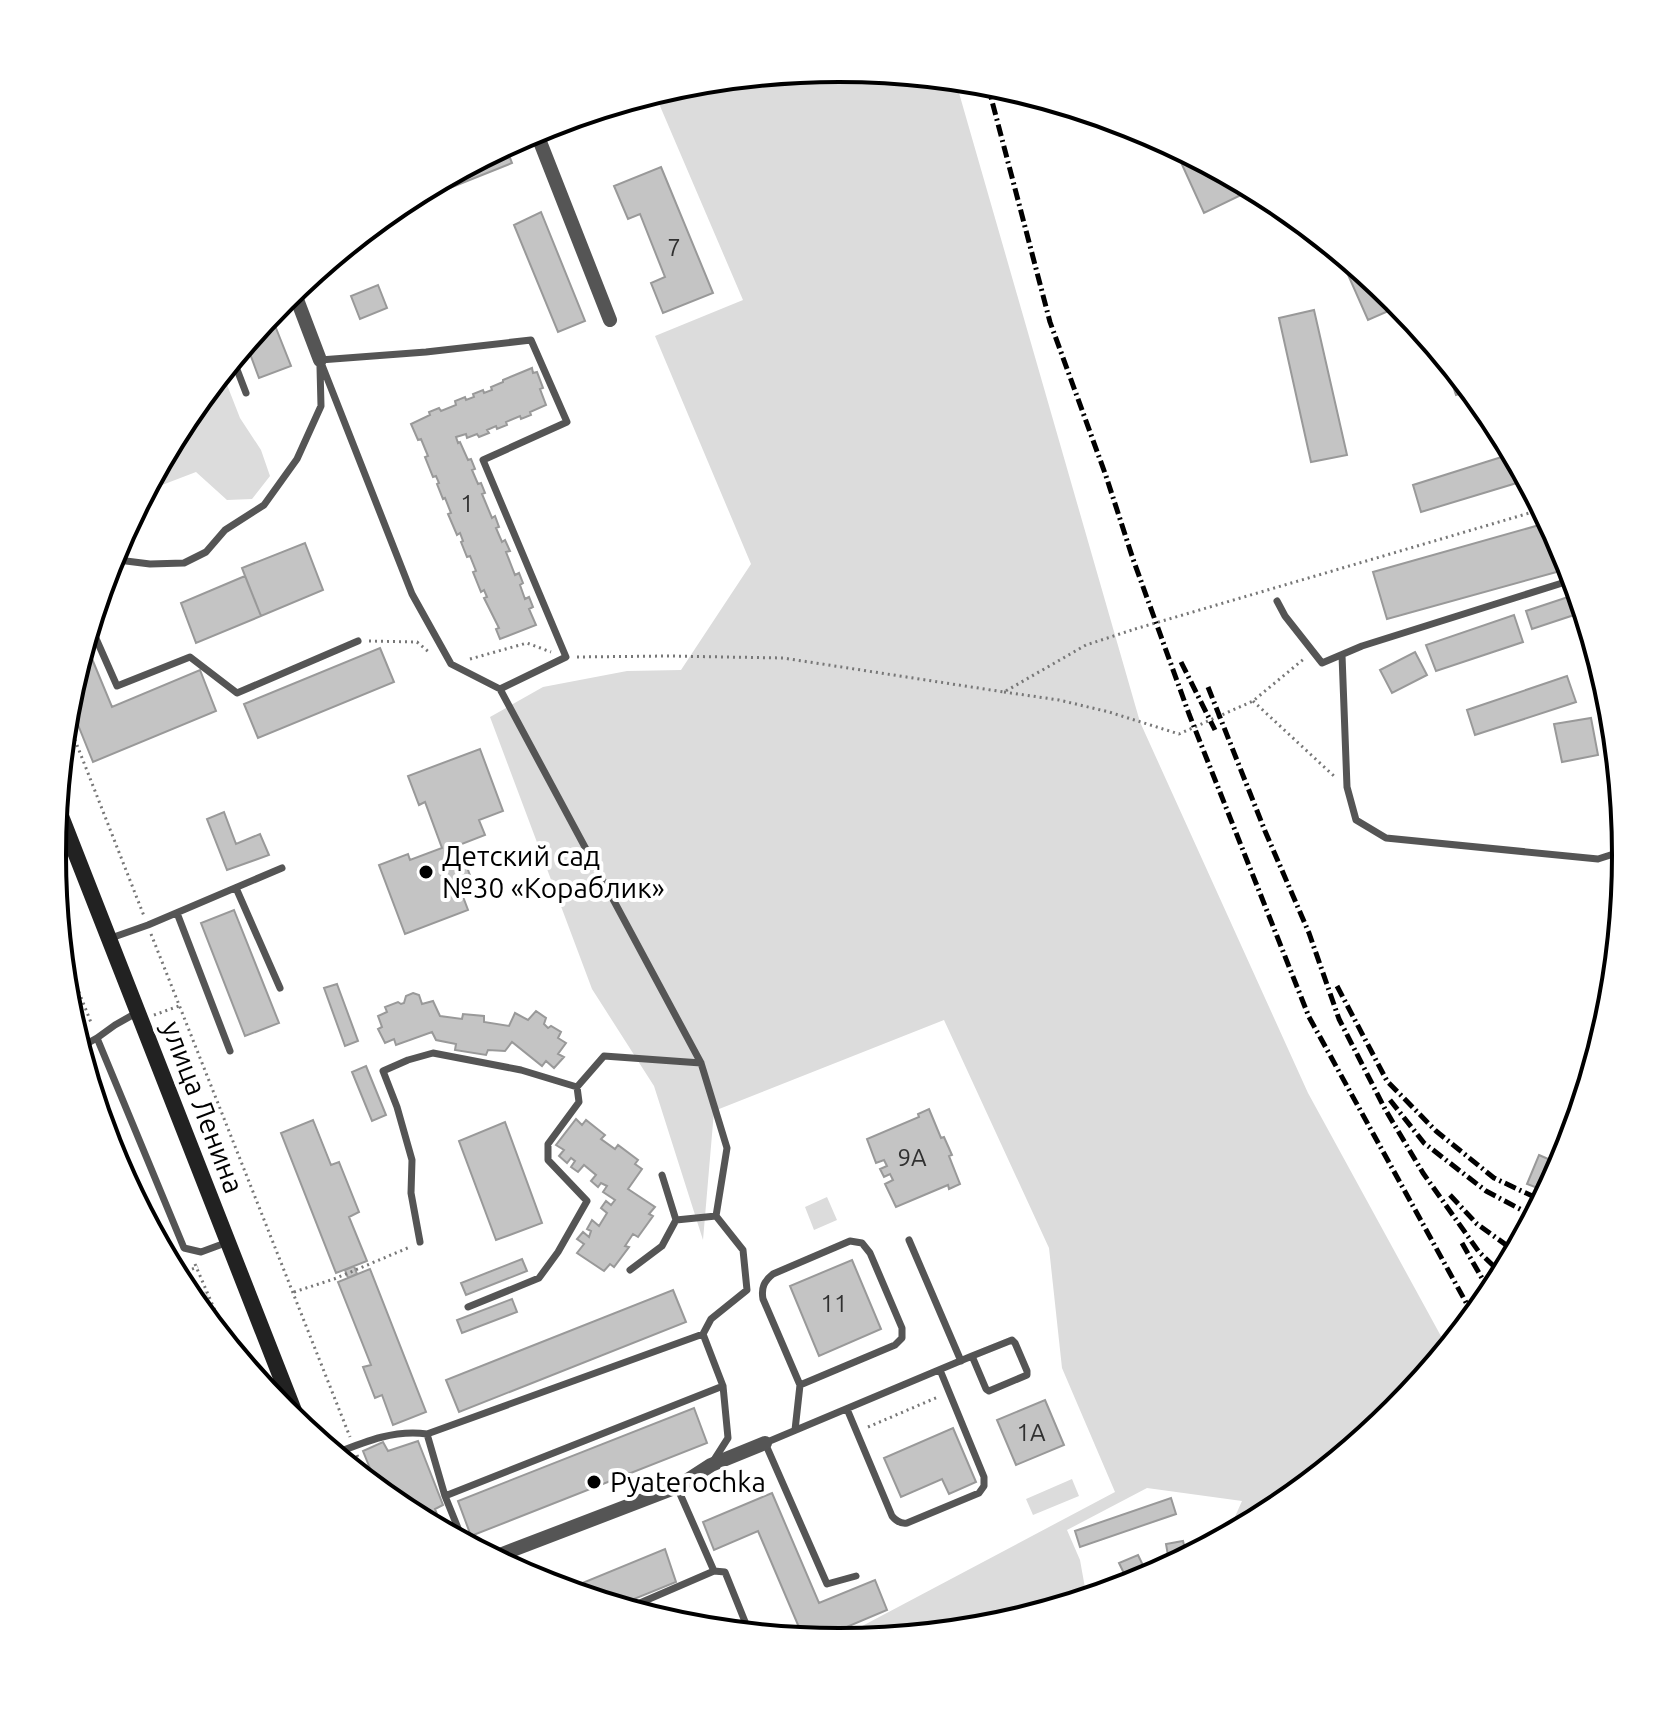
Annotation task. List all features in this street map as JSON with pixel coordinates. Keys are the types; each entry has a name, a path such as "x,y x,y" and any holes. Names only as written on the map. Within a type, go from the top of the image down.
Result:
{"main road":[{"name":"улица Ленина","path":"67,831 289,1398"}],"street":[{"path":"540,141 610,320"},
{"path":"298,303 320,360"},
{"path":"505,1553 677,1487 711,1465 765,1443"}],"lane":[{"path":"320,360 531,340 567,422 483,460 566,657 500,689"},
{"path":"124,561 184,563 206,552 225,530 264,505 297,459 321,406 320,360"},
{"path":"320,360 412,594 451,664 500,689 701,1063 727,1148 716,1216 743,1250 747,1290 711,1319 703,1334 427,1434 412,1432 369,1440 345,1450"},
{"path":"237,370 246,393"},
{"path":"1277,601 1322,663 1362,646 1563,583"},
{"path":"97,640 117,686 190,657 237,693 358,641"},
{"path":"1342,655 1347,787 1356,820 1386,838 1598,859 1613,854"},
{"path":"109,939 282,868"},
{"path":"236,888 280,988"},
{"path":"177,913 230,1051"},
{"path":"89,1042 115,1025 139,1016"},
{"path":"97,1038 184,1248 201,1252 228,1242"},
{"path":"420,1242 411,1193 412,1160 383,1071 433,1053 521,1070 577,1087"},
{"path":"468,1307 539,1278 587,1201 548,1160 548,1144 579,1102 577,1087 604,1056 701,1063"},
{"path":"630,1270 662,1246 676,1220 662,1175"},
{"path":"676,1220 716,1216"},
{"path":"909,1240 961,1361"},
{"path":"795,1430 800,1385 763,1299 764,1284 773,1274 850,1241 862,1243 870,1253 902,1328 902,1338 895,1345 800,1385"},
{"path":"703,1334 723,1386 728,1438 711,1465"},
{"path":"856,1576 827,1584 765,1443 972,1356 1012,1340 1027,1375 989,1391 972,1356"},
{"path":"847,1409 892,1516 899,1522 907,1523 979,1493 984,1486 984,1477 940,1370"},
{"path":"445,1496 723,1386"},
{"path":"427,1434 458,1528"},
{"path":"677,1487 714,1571"},
{"path":"641,1602 714,1571 725,1572 745,1623"}],"path":[{"path":"1004,692 1086,645 1533,512"},
{"path":"358,641 417,642 433,656 451,664 527,643 566,657 783,658 1059,700 1179,734 1253,701 1313,651"},
{"path":"1253,701 1347,787"},
{"path":"75,740 359,1461"},
{"path":"79,992 97,1038"},
{"path":"139,1016 179,1006"},
{"path":"293,1293 420,1242"},
{"path":"184,1248 198,1267 217,1314"},
{"path":"187,1271 198,1267"},
{"path":"857,1432 949,1392"}],"shaded area":[{"path":"789,83 890,83 958,91 1140,722 1308,1093 1442,1339 1350,1437 1310,1469 1233,1520 1242,1501 1147,1488 1067,1530 1080,1560 1085,1588 990,1614 940,1622 859,1628 1115,1492 1062,1368 1049,1248 944,1020 714,1111 703,1240 654,1086 592,989 490,717 543,687 627,671 681,670 751,564 655,336 743,300 659,103 739,88"},
{"path":"226,383 240,418 261,450 270,476 252,499 227,500 196,472 162,485 196,425"},
{"path":"827,1197 837,1220 814,1230 805,1207"},
{"path":"206,1291 213,1309 201,1293"},
{"path":"1072,1479 1079,1496 1033,1515 1026,1499"}],"building":[{"path":"509,155 512,163 446,189"},
{"path":"1180,160 1237,192 1239,196 1204,213"},
{"path":"661,167 713,293 663,313 651,283 665,277 640,214 628,219 614,186"},
{"path":"541,212 585,321 558,332 514,225"},
{"path":"1346,270 1389,311 1368,320"},
{"path":"378,285 387,308 360,319 351,296"},
{"path":"1314,310 1347,455 1311,462 1279,318"},
{"path":"275,327 291,366 259,378 250,354"},
{"path":"532,368 533,373 537,372 546,405 530,412 531,415 521,419 520,416 506,422 507,425 487,430 489,433 479,437 477,434 467,438 466,434 456,437 468,460 471,459 475,469 472,470 478,484 481,483 485,493 482,494 499,527 496,528 510,551 506,552 515,575 519,573 523,583 520,585 525,599 529,597 533,607 529,609 536,625 500,639 496,629 499,628 484,598 487,597 484,590 481,592 470,556 467,557 460,533 457,535 439,483 436,476 433,477 425,457 428,456 421,439 418,440 411,424 430,415 429,412 439,408 441,411 456,405 455,401 474,397 473,394 483,390 484,393 492,390 491,387 503,380"},
{"path":"1502,457 1517,483 1421,512 1413,485"},
{"path":"1539,525 1559,571 1387,619 1373,572"},
{"path":"305,543 323,590 196,643 181,603 245,576 242,568"},
{"path":"305,543 323,590 261,616 242,568"},
{"path":"245,576 261,616 196,643 181,603"},
{"path":"1568,597 1574,615 1532,629 1526,611"},
{"path":"1514,615 1523,642 1436,671 1426,645"},
{"path":"380,648 394,682 258,738 244,704"},
{"path":"1415,652 1427,675 1392,693 1380,670"},
{"path":"91,658 112,707 200,670 216,711 93,762 78,724"},
{"path":"1567,676 1576,702 1475,735 1467,710"},
{"path":"1591,718 1598,755 1562,762 1554,724"},
{"path":"480,749 503,811 479,820 485,835 459,845 472,881 459,886 468,910 405,934 379,865 408,854 410,860 442,848 425,802 419,805 408,776"},
{"path":"224,812 236,844 260,834 269,855 227,870 207,819"},
{"path":"234,910 279,1023 245,1036 201,923"},
{"path":"337,984 358,1041 345,1046 324,988"},
{"path":"413,993 419,995 422,1004 433,1001 440,1016 462,1019 463,1014 484,1016 484,1022 509,1026 515,1013 528,1020 536,1011 546,1018 544,1024 548,1028 551,1026 561,1032 558,1038 566,1043 558,1054 564,1057 554,1068 546,1061 542,1066 512,1042 505,1051 488,1050 486,1055 455,1050 456,1044 436,1040 432,1032 396,1045 394,1039 385,1043 378,1029 382,1027 378,1016 387,1012 385,1007 404,1003 406,996"},
{"path":"366,1066 386,1115 372,1121 352,1072"},
{"path":"929,1109 952,1155 949,1156 960,1184 949,1189 948,1185 896,1207 885,1184 893,1180 890,1174 884,1177 880,1169 887,1166 884,1160 876,1163 867,1139 919,1117 918,1114"},
{"path":"576,1119 582,1125 586,1120 605,1135 601,1139 615,1149 618,1145 638,1160 635,1164 642,1169 628,1189 655,1207 649,1214 653,1216 638,1237 633,1234 625,1246 629,1247 614,1267 610,1264 604,1271 577,1253 584,1244 577,1239 583,1232 589,1237 591,1231 587,1229 592,1220 599,1226 607,1213 601,1208 606,1201 611,1205 615,1200 603,1192 607,1186 601,1183 598,1187 591,1181 596,1175 584,1165 578,1172 571,1167 575,1161 571,1158 567,1163 559,1156 564,1150 556,1145"},
{"path":"313,1120 331,1165 339,1162 359,1212 349,1217 367,1261 336,1273 281,1133"},
{"path":"505,1122 542,1223 496,1240 459,1141"},
{"path":"1539,1155 1550,1160 1537,1188 1527,1184"},
{"path":"522,1259 527,1271 466,1295 461,1283"},
{"path":"852,1260 881,1329 819,1356 790,1286"},
{"path":"354,1266 357,1274 348,1278 345,1270"},
{"path":"370,1269 426,1412 393,1425 382,1395 375,1398 363,1367 371,1365 338,1282"},
{"path":"673,1290 686,1322 459,1412 446,1380"},
{"path":"512,1299 517,1312 462,1333 457,1320"},
{"path":"1045,1400 1064,1445 1016,1465 997,1420"},
{"path":"694,1408 707,1443 472,1536 458,1501"},
{"path":"953,1428 976,1482 949,1494 942,1479 901,1497 884,1458"},
{"path":"418,1441 443,1505 435,1509 437,1515 371,1470 363,1451 383,1442 388,1451"},
{"path":"772,1493 819,1603 875,1580 887,1610 845,1628 799,1627 758,1531 714,1550 703,1522"},
{"path":"1171,1498 1176,1514 1080,1547 1075,1531"},
{"path":"1183,1541 1185,1548 1168,1555 1166,1544"},
{"path":"665,1549 676,1582 632,1600 581,1583"},
{"path":"1138,1555 1144,1567 1124,1574 1119,1563"}],"railway":[{"path":"991,96 1050,322 1189,714 1309,1017 1468,1306"},
{"path":"1181,662 1215,730"},
{"path":"1208,687 1309,933 1339,1019 1385,1109 1423,1173 1479,1252 1494,1267"},
{"path":"1337,986 1387,1081 1436,1131 1494,1178 1533,1196"},
{"path":"1390,1100 1424,1143 1486,1191 1525,1212"},
{"path":"1450,1195 1477,1224 1507,1245"},
{"path":"1462,1243 1484,1283"}],"place":[{"name":"Детский сад №30 «Кораблик»","path":"426,872"},
{"name":"Pyaterochka","path":"594,1482"}]}
